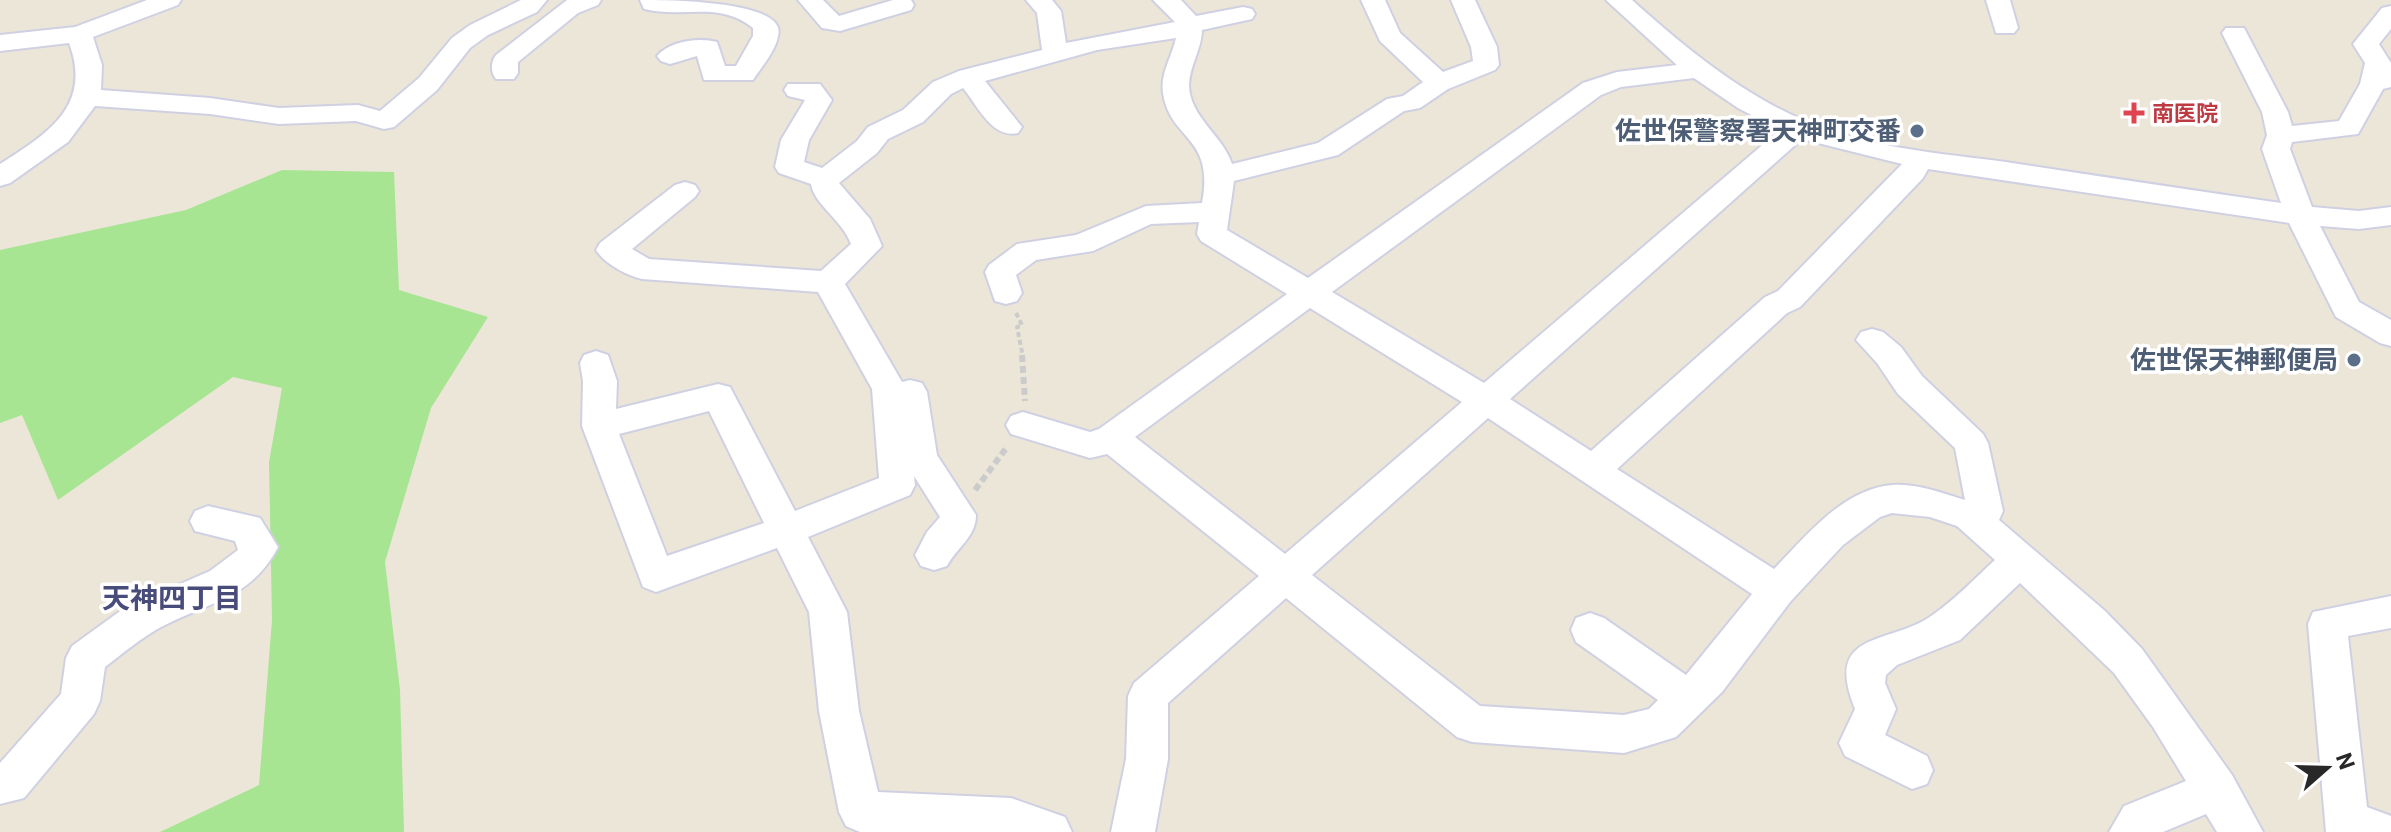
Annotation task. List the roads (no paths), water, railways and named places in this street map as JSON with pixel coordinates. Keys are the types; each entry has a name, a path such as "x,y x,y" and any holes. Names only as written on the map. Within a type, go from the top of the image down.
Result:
{"street":[{"path":"0,43 79,34 169,0"},
{"path":"87,97 210,106 279,116 321,112 358,113 384,121 428,84 461,43 479,30 528,7 535,0"},
{"path":"505,73 505,60 569,8 589,0"},
{"path":"652,0 653,4 660,5 706,0"},
{"path":"670,56 687,49 708,47 713,74 744,74 766,36 765,26 757,18 717,0"},
{"path":"810,0 831,23 840,24 902,5"},
{"path":"1038,0 1049,11 1055,55"},
{"path":"1373,0 1389,36 1439,83"},
{"path":"1220,176 1328,149 1396,105 1411,102 1439,83 1486,65 1484,47 1463,0"},
{"path":"1618,0 1698,70 1729,92 1798,128 1841,141 1918,157 2300,215 2359,220 2391,216"},
{"path":"1998,0 2005,28"},
{"path":"1168,1 1183,13 1192,39 1175,72 1176,94 1183,110 1219,162 1212,234 1487,401 1777,591"},
{"path":"2281,135 2348,128 2382,82 2378,63 2366,44 2391,13"},
{"path":"685,191 611,250 642,269 828,282 867,246 860,226 824,187 826,179 867,147 878,133 913,116 942,88 968,77 1109,40 1163,34 1189,25 1243,14"},
{"path":"2235,33 2275,112 2281,135 2276,149 2300,215 2347,309 2391,335"},
{"path":"0,177 46,147 71,125 87,97 91,72 79,34"},
{"path":"1113,439 1114,434 1592,89 1617,80 1698,70"},
{"path":"968,77 1008,127"},
{"path":"797,90 811,90 819,100 795,140 789,167 826,179"},
{"path":"1133,832 1147,759 1148,696 1798,128"},
{"path":"1593,470 1776,305 1789,299 1913,172 1918,157"},
{"path":"1006,293 1000,272 1028,251 1082,244 1146,215 1213,212"},
{"path":"596,363 600,381 599,426 656,576 786,530 897,485 889,389 828,282"},
{"path":"857,334 883,337 908,379 920,457 958,515 958,526 940,543 934,555"},
{"path":"1872,340 1889,355 1910,385 1971,443 1985,511 1970,516"},
{"path":"599,426 718,396 828,612 839,711 861,812 1011,819 1050,832"},
{"path":"1023,425 1090,445 1113,439"},
{"path":"1113,439 1472,724 1624,734 1661,724 1708,680 1777,591 1830,535 1867,507 1892,499 1930,503 1970,516 2128,661 2217,789 2241,832"},
{"path":"0,784 9,784 80,701 86,658 139,620 233,575 253,562 259,547 247,528 208,521"},
{"path":"1912,770 1860,743 1876,709 1865,683 1866,668 1883,653 1946,628 2020,560"},
{"path":"2358,828 2327,624 2391,612"},
{"path":"1590,630 1689,699"},
{"path":"2131,832 2139,821 2217,789"}],"place":[{"name":"南医院","path":"2134,113"},
{"name":"佐世保警察署天神町交番","path":"1917,131"},
{"name":"佐世保天神郵便局","path":"2354,360"}],"district":[{"name":"天神四丁目","path":"172,598"}]}
